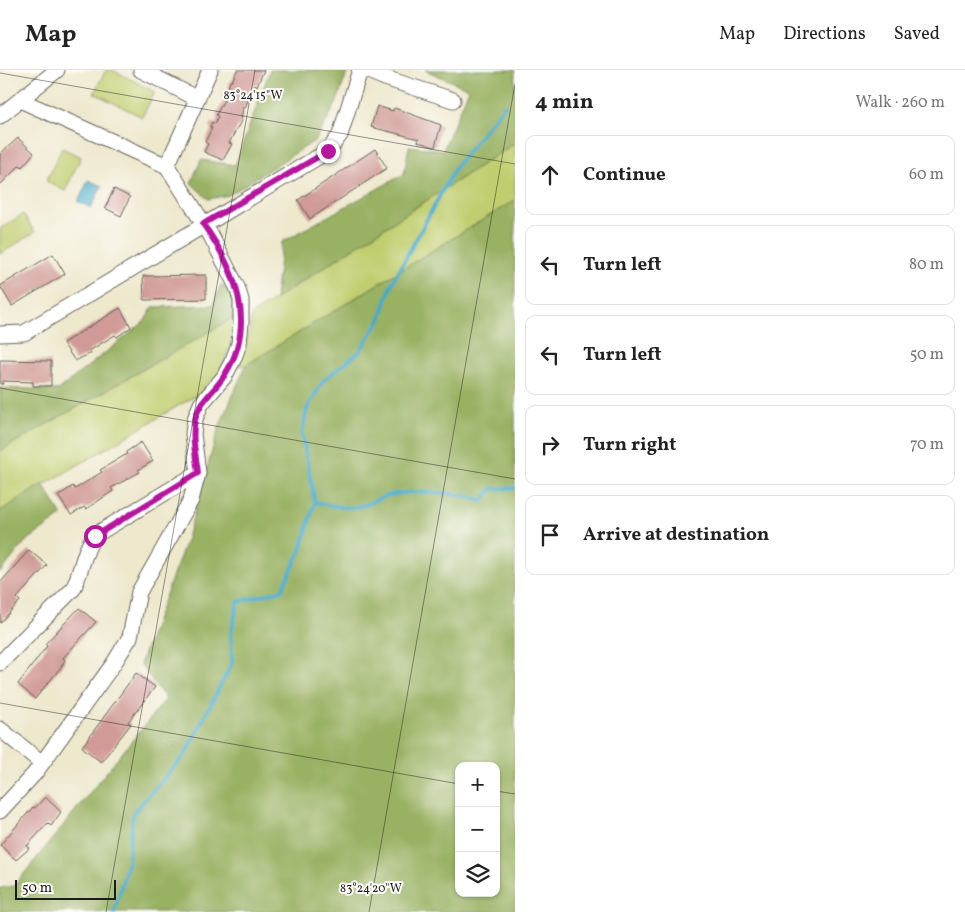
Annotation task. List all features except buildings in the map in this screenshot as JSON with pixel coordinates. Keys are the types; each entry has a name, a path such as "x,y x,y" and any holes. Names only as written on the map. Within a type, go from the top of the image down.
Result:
{"street":[{"path":"0,116 57,70"},
{"path":"141,70 196,98"},
{"path":"167,166 210,70"},
{"path":"0,334 24,333 203,224 328,151 340,135 360,70"},
{"path":"366,70 453,100"},
{"path":"0,811 42,763 114,663 130,637 139,592 191,500 198,473 193,434 195,419 201,404 224,377 233,360 239,344 241,323 241,300 237,287 203,224 167,166 20,100"},
{"path":"0,663 73,589 81,573 86,547 95,536 198,473"},
{"path":"0,729 42,763"}],"green space":[{"path":"106,70 113,70 155,92 142,117 94,93"},
{"path":"270,70 348,70 336,104 316,140 229,195 208,199 191,183 201,160 235,165"},
{"path":"425,70 515,70 515,143 275,299 282,242 404,174 409,146 443,150 469,89"},
{"path":"515,143 515,200 246,365 238,366 248,337 252,314"},
{"path":"62,148 81,157 65,191 46,181"},
{"path":"515,200 515,912 0,912 0,888 14,886 166,699 140,664 187,538 219,427 246,365"},
{"path":"23,214 35,232 0,254 0,229"},
{"path":"221,285 230,289 235,317 0,451 0,388 58,390 144,322 153,307 213,305"},
{"path":"235,317 232,339 225,359 215,377 200,393 0,511 0,451"},
{"path":"43,484 62,516 25,542 0,573 0,511"}],"water":[{"path":"88,180 102,186 91,208 78,202"}],"waterway":[{"path":"114,912 128,862 133,813 185,755 232,663 231,633 238,602 282,590 301,550 315,502 302,434 307,409 323,381 359,352 380,320 391,285 456,166 505,105"},
{"path":"315,502 352,507 365,505 390,495 424,492 450,494 482,501 492,489 515,488"}],"route":[{"path":"95,536 198,473 193,434 195,419 201,404 224,377 233,360 239,344 241,323 241,300 237,287 203,224 328,151"}]}
